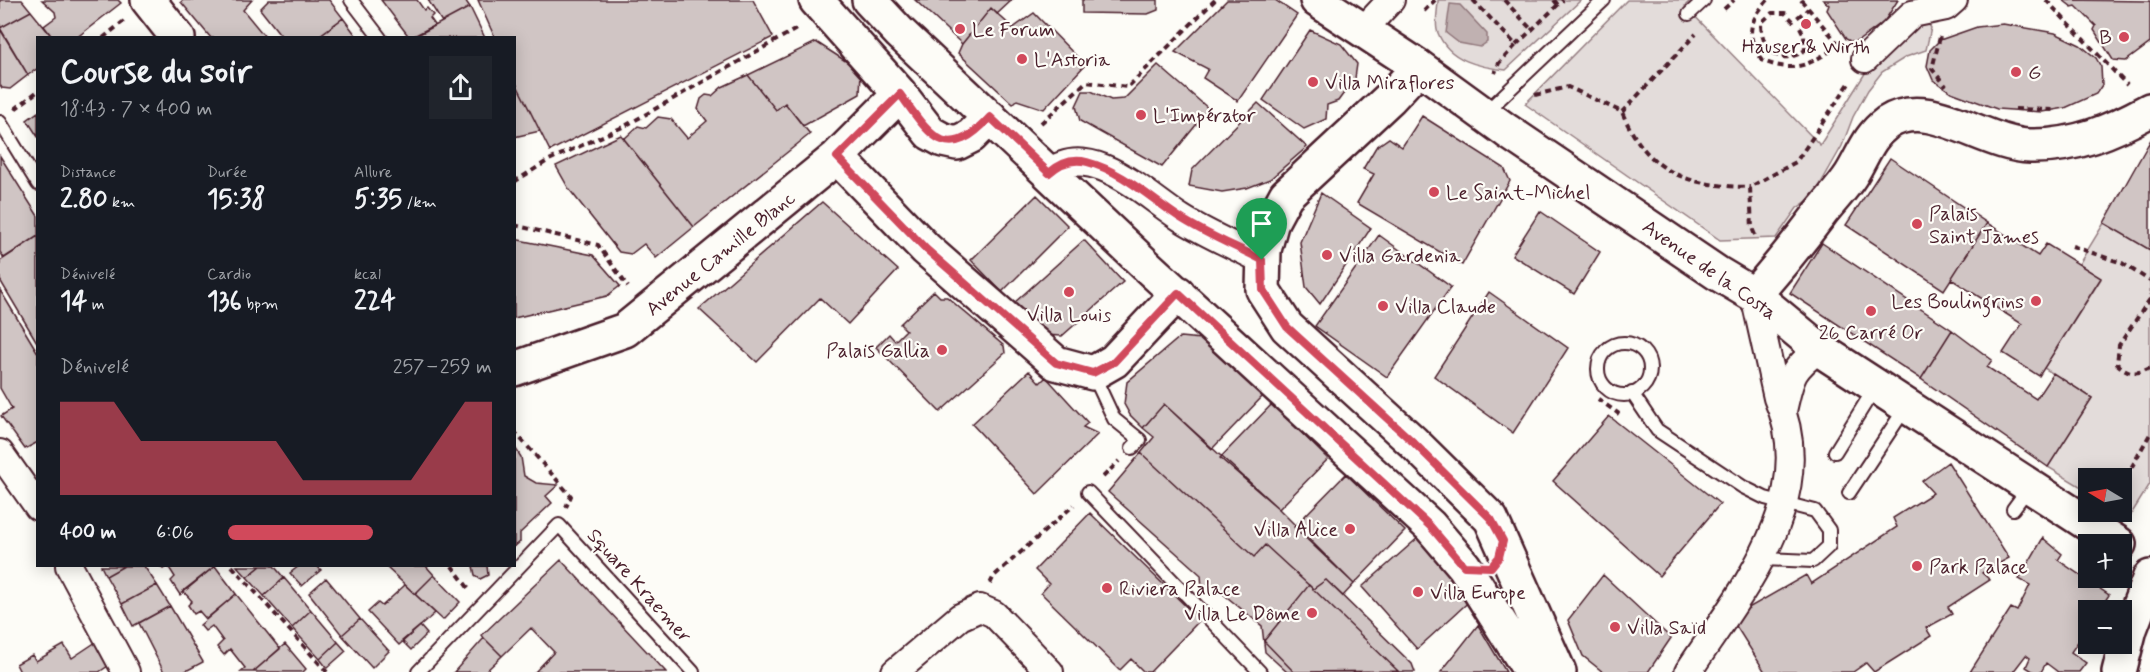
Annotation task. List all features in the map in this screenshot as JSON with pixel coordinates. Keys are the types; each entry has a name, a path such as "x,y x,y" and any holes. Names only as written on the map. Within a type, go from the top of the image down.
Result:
{"main road":[{"path":"148,0 176,36"},
{"path":"869,0 1149,268 1430,526 1464,566 1531,672"},
{"name":"Avenue de la Costa","path":"1317,0 1419,67 1707,267 1754,295 1819,349 1906,406 2022,497 2098,534"},
{"path":"818,2 900,94 930,133 943,140 957,143 971,136 990,117"},
{"path":"1419,67 1390,98 1287,195 1272,221 1262,260 1263,290 1287,327 1413,442 1497,530 1514,577 1558,672"},
{"name":"Avenue Camille Blanc","path":"516,368 625,330 837,157 900,94"},
{"path":"1754,295 1851,175 1869,140 1886,124 1899,116 1918,113 1986,136 2028,146 2071,143 2094,137 2150,110"},
{"path":"837,157 926,249 1056,363 1093,373 1114,362 1178,293"},
{"path":"1464,566 1491,567 1499,557 1497,530"},
{"name":"Avenue de la Costa","path":"2132,553 2150,565"},
{"path":"2119,672 2130,629 2150,577"}],"street":[{"path":"1363,30 1391,0"},
{"path":"1865,59 1912,14 1950,3"},
{"path":"1049,173 1059,165 1073,160 1101,167 1132,183 1181,218 1262,260"},
{"path":"1688,672 1762,559 1786,502 1789,459 1783,411 1777,398 1754,295"},
{"path":"1783,411 1792,375 1797,365 1819,349"},
{"path":"0,453 36,504"},
{"path":"70,567 126,672"},
{"path":"895,672 960,617 980,608 994,614 1050,672"}],"lane":[{"path":"351,0 378,36"},
{"path":"1485,113 1604,0"},
{"path":"1689,14 1704,0"},
{"path":"5,118 36,180"},
{"path":"1617,344 1635,345 1647,357 1650,365 1646,382 1632,393 1624,395 1609,390 1599,376 1598,368 1604,353 1617,344"},
{"path":"1093,373 1114,419 1140,440 1132,448"},
{"path":"1835,452 1876,385"},
{"path":"1632,393 1657,430 1743,487 1765,498 1786,502 1815,512 1829,530 1829,546 1813,561 1762,559"},
{"path":"1849,493 1906,406"},
{"path":"1088,492 1260,672"},
{"path":"418,672 559,525"},
{"name":"Square Kraemer","path":"559,525 693,672"}],"path":[{"path":"1034,130 1086,82 1128,87 1215,0"},
{"path":"1424,11 1436,0"},
{"path":"1473,0 1516,45"},
{"path":"1504,0 1532,30"},
{"path":"1554,0 1558,5"},
{"path":"1495,73 1499,63 1563,0"},
{"path":"1718,14 1734,0"},
{"path":"1768,0 1756,14 1750,31 1753,48 1763,62 1790,68 1810,64 1838,46"},
{"path":"1525,96 1568,87 1622,112 1633,137 1648,156 1695,183 1750,187 1796,162 1865,59 1838,46 1801,0"},
{"path":"2046,0 2127,85"},
{"path":"516,181 549,160 625,126 797,29 818,2"},
{"path":"1950,3 1932,69 1946,86 1955,90"},
{"path":"1800,27 1806,43 1805,50 1797,56 1782,58 1771,52 1761,38 1761,23 1772,13 1785,14 1793,21 1808,9"},
{"path":"1622,112 1702,28"},
{"path":"5,118 36,93"},
{"path":"2004,106 2062,110"},
{"path":"1750,187 1752,228 1755,235"},
{"path":"516,225 598,245 646,312"},
{"path":"2072,246 2122,263 2150,281"},
{"path":"2150,299 2118,345 2117,363 2126,371 2138,374 2150,368"},
{"path":"516,434 571,495 559,525"},
{"path":"2131,468 2150,434"},
{"path":"980,608 994,576 1088,492 1132,448"},
{"path":"233,567 327,672"},
{"path":"453,567 481,606"}],"shaded area":[{"path":"1438,0 1581,0 1506,70 1466,61 1443,43 1437,30"},
{"path":"1627,0 1691,0 1685,6 1820,145 1869,67 1915,19 1926,20 1931,28 1926,50 1906,57 1882,72 1868,90 1853,117 1842,146 1813,197 1797,208 1776,238 1720,240 1525,104"},
{"path":"1450,4 1460,5 1487,34 1487,42 1480,47 1459,43 1446,33"},
{"path":"2104,223 2150,250 2150,484 2132,513 2132,468 2078,468 2078,485 2048,467 2092,398 2044,368 2101,279 2079,264"}],"building":[{"path":"0,0 22,0 31,11 0,28"},
{"path":"42,0 118,0 121,3 79,36 52,36 44,26 56,17 55,12"},
{"path":"183,0 252,0 243,10 264,36 209,36 181,2"},
{"path":"269,0 329,0 343,18 319,36 281,36 260,9"},
{"path":"381,0 417,0 424,10 427,8 433,15 430,18 435,25 414,36 408,36"},
{"path":"428,0 465,0 470,7 442,22"},
{"path":"478,0 753,0 773,37 550,151 516,83 516,36 494,36"},
{"name":"Le Forum","path":"915,0 1012,0 997,14 991,8 962,44"},
{"path":"1082,0 1158,0 1158,10 1148,14 1082,13"},
{"path":"1227,0 1275,0 1297,15 1238,101 1203,78 1208,69 1175,52"},
{"path":"1823,0 1898,0 1884,22 1858,41 1852,42 1846,39 1827,10 1829,5"},
{"name":"B","path":"2063,0 2150,1 2150,43 2126,61 2113,60 2094,30 2096,26 2076,6 2072,7"},
{"path":"470,7 484,36 416,36"},
{"name":"L'Astoria","path":"991,8 1013,28 1034,13 1085,65 1044,109 1017,100 1013,104 958,53 962,44"},
{"path":"31,11 51,36 36,36 36,69 28,75 0,28"},
{"path":"343,18 356,36 319,36"},
{"name":"G","path":"2003,24 2055,33 2080,45 2096,58 2101,67 2102,85 2096,94 2065,108 2042,112 1997,109 1951,92 1933,80 1927,66 1930,50 1940,40 1977,27"},
{"path":"0,29 28,75 10,89 2,88 0,85"},
{"name":"Villa Miraflores","path":"1310,30 1341,44 1357,64 1355,78 1338,101 1327,105 1326,119 1304,129 1263,100"},
{"path":"816,42 861,71 860,94 803,126 785,103 776,110 748,75"},
{"name":"L'Impérator","path":"1158,65 1209,109 1162,167 1080,121 1076,106 1083,91 1091,91 1111,100 1124,99"},
{"path":"748,75 776,110 785,103 810,134 694,227 624,139 638,126 646,128 658,117 671,119 687,138 707,121 698,109 701,99 706,95 712,96 722,87"},
{"path":"516,83 540,131 516,137"},
{"path":"1258,103 1307,147 1270,179 1247,188 1222,192 1189,186 1192,170"},
{"path":"36,113 36,134 27,120"},
{"name":"Le Saint-Michel","path":"1422,116 1504,168 1510,181 1462,265 1357,203 1374,174 1363,169 1376,147 1389,138 1402,147"},
{"path":"621,135 694,227 656,258 644,244 631,254 619,252 569,189 556,166"},
{"path":"2150,141 2150,250 2104,223"},
{"path":"0,156 36,213 36,237 4,258 0,252"},
{"name":"Palais Saint James","path":"1890,158 1987,223 1944,290 1846,225"},
{"name":"Villa Gardenia","path":"1321,193 1371,228 1320,304 1306,287 1300,242"},
{"path":"1037,195 1068,226 1002,292 971,260"},
{"path":"822,202 898,270 848,324 820,298 757,362 699,309"},
{"path":"1540,211 1600,252 1574,294 1512,255"},
{"name":"Les Boulingrins","path":"1987,223 2038,256 2046,244 2101,278 2039,376 2003,353 2022,324 1951,279"},
{"name":"Villa Claude","path":"1379,235 1451,287 1387,377 1315,326"},
{"path":"36,237 36,341 0,280 0,261"},
{"path":"516,239 593,255 620,286 607,296 516,318"},
{"name":"Villa Louis","path":"1084,240 1123,282 1062,336 1044,335 1014,303"},
{"name":"26 Carré Or","path":"1822,243 1952,330 1921,379 1790,293"},
{"path":"0,290 36,350 36,443 25,449 1,416 12,409 0,388"},
{"name":"Palais Gallia","path":"934,291 940,297 947,297 1004,346 1005,353 940,412 876,347 889,334 895,341 906,330 900,324"},
{"path":"1489,292 1568,348 1513,433 1434,376"},
{"path":"1952,330 1992,360 1987,367 2036,399 2053,373 2092,398 2048,467 1921,379"},
{"path":"1180,337 1201,339 1221,353 1263,396 1212,449 1164,404 1143,428 1130,415 1124,404 1127,382"},
{"path":"1029,371 1040,383 1046,377 1088,423 1083,427 1098,434 1037,494 972,424"},
{"path":"1164,404 1279,509 1354,584 1343,596 1326,580 1313,589 1265,545 1254,557 1141,453 1154,437 1143,428"},
{"path":"1272,404 1328,459 1279,509 1220,458"},
{"path":"1609,416 1720,504 1659,576 1553,481"},
{"path":"516,449 521,457 524,476 536,483 558,485 546,496 552,503 520,533 520,542 516,545"},
{"path":"1141,453 1254,557 1265,545 1313,589 1326,580 1412,664 1415,672 1287,672 1265,652 1262,626 1222,593 1210,594 1202,588 1201,575 1108,492"},
{"name":"Park Palace","path":"1948,462 2009,558 1982,573 1990,580 1948,607 1952,614 1926,628 1931,636 1874,672 1866,663 1853,672 1765,672 1731,618 1806,575 1811,584 1897,527 1893,518 1933,493 1922,481"},
{"name":"Villa Alice","path":"1346,474 1405,531 1354,584 1294,527"},
{"name":"Riviera Palace","path":"1090,513 1200,620 1150,672 1144,672 1131,659 1120,670 1041,593 1049,584 1035,570"},
{"name":"Villa Europe","path":"1420,536 1474,597 1417,649 1362,587"},
{"path":"2043,538 2062,554 2058,560 2078,574 2078,588 2099,588 2109,595 2106,600 2078,600 2078,642 2071,652 2086,663 2079,672 2058,672 2046,663 2041,672 2034,672 2026,667 2030,658 2026,655 2013,672 1970,672 2011,608 2017,611 2030,585 2019,579"},
{"path":"561,560 666,672 535,672 554,652 531,628 502,656 484,638 482,635"},
{"path":"102,567 122,567 106,576"},
{"path":"122,567 145,567 157,585 122,604 106,576"},
{"path":"169,567 214,567 180,595 171,581 175,577"},
{"path":"216,567 236,594 206,619 199,611 194,614 188,605 192,601 183,591"},
{"path":"238,567 260,567 247,577"},
{"path":"260,567 275,567 284,578 264,596 247,577"},
{"path":"298,567 318,567 321,570 302,586 290,573"},
{"path":"386,567 427,567 434,575 415,594"},
{"path":"473,567 487,567 488,575 480,579 475,575"},
{"path":"434,575 460,602 443,620 415,594"},
{"name":"Villa Saïd","path":"1603,575 1671,638 1648,672 1603,672 1583,656 1568,620"},
{"path":"284,578 311,610 292,628 264,596"},
{"path":"326,578 360,619 342,635 309,593"},
{"path":"157,585 170,606 133,626 122,604"},
{"path":"405,585 435,613 399,645 368,612 378,603 382,606"},
{"name":"Villa Le Dôme","path":"1309,585 1398,671 1294,672 1264,641"},
{"path":"236,594 280,649 253,672 240,672 245,668 230,649 224,655 217,647 223,641 212,626 205,631 200,625"},
{"path":"170,606 203,662 184,672 164,672 139,623"},
{"path":"311,610 338,642 320,659 292,628"},
{"path":"360,619 389,651 372,668 342,635"},
{"path":"1478,625 1506,672 1441,672"},
{"path":"420,626 427,634 411,650 402,641"},
{"path":"484,638 502,656 485,672 454,672"},
{"path":"99,640 111,664 99,672 20,672 16,664 32,655 36,661 64,645 72,658"},
{"path":"338,642 346,651 327,668 320,659"},
{"path":"285,644 306,669 303,672 253,672"}],"place":[{"name":"Hauser & Wirth","path":"1806,24"},
{"name":"Le Forum","path":"960,29"},
{"name":"B","path":"2124,37"},
{"name":"L'Astoria","path":"1022,59"},
{"name":"G","path":"2016,72"},
{"name":"Villa Miraflores","path":"1313,82"},
{"name":"L'Impérator","path":"1141,115"},
{"name":"Le Saint-Michel","path":"1434,192"},
{"name":"Palais Saint James","path":"1917,224"},
{"name":"Villa Gardenia","path":"1327,255"},
{"name":"Villa Louis","path":"1069,292"},
{"name":"Les Boulingrins","path":"2036,301"},
{"name":"Villa Claude","path":"1383,306"},
{"name":"26 Carré Or","path":"1871,311"},
{"name":"Palais Gallia","path":"942,350"},
{"name":"Villa Alice","path":"1350,529"},
{"name":"Park Palace","path":"1917,566"},
{"name":"Riviera Palace","path":"1107,588"},
{"name":"Villa Europe","path":"1418,592"},
{"name":"Villa Le Dôme","path":"1312,613"},
{"name":"Villa Saïd","path":"1615,627"}],"route":[{"path":"900,94 922,125 930,133 943,140 957,143 971,136 990,117 1049,173 1059,165 1073,160 1101,167 1132,183 1181,218 1262,260 1263,290 1287,327 1413,442 1491,519 1503,541 1499,557 1491,567 1464,566 1430,526 1178,293 1114,362 1093,373 1056,363 926,249 837,157 900,94"}]}
